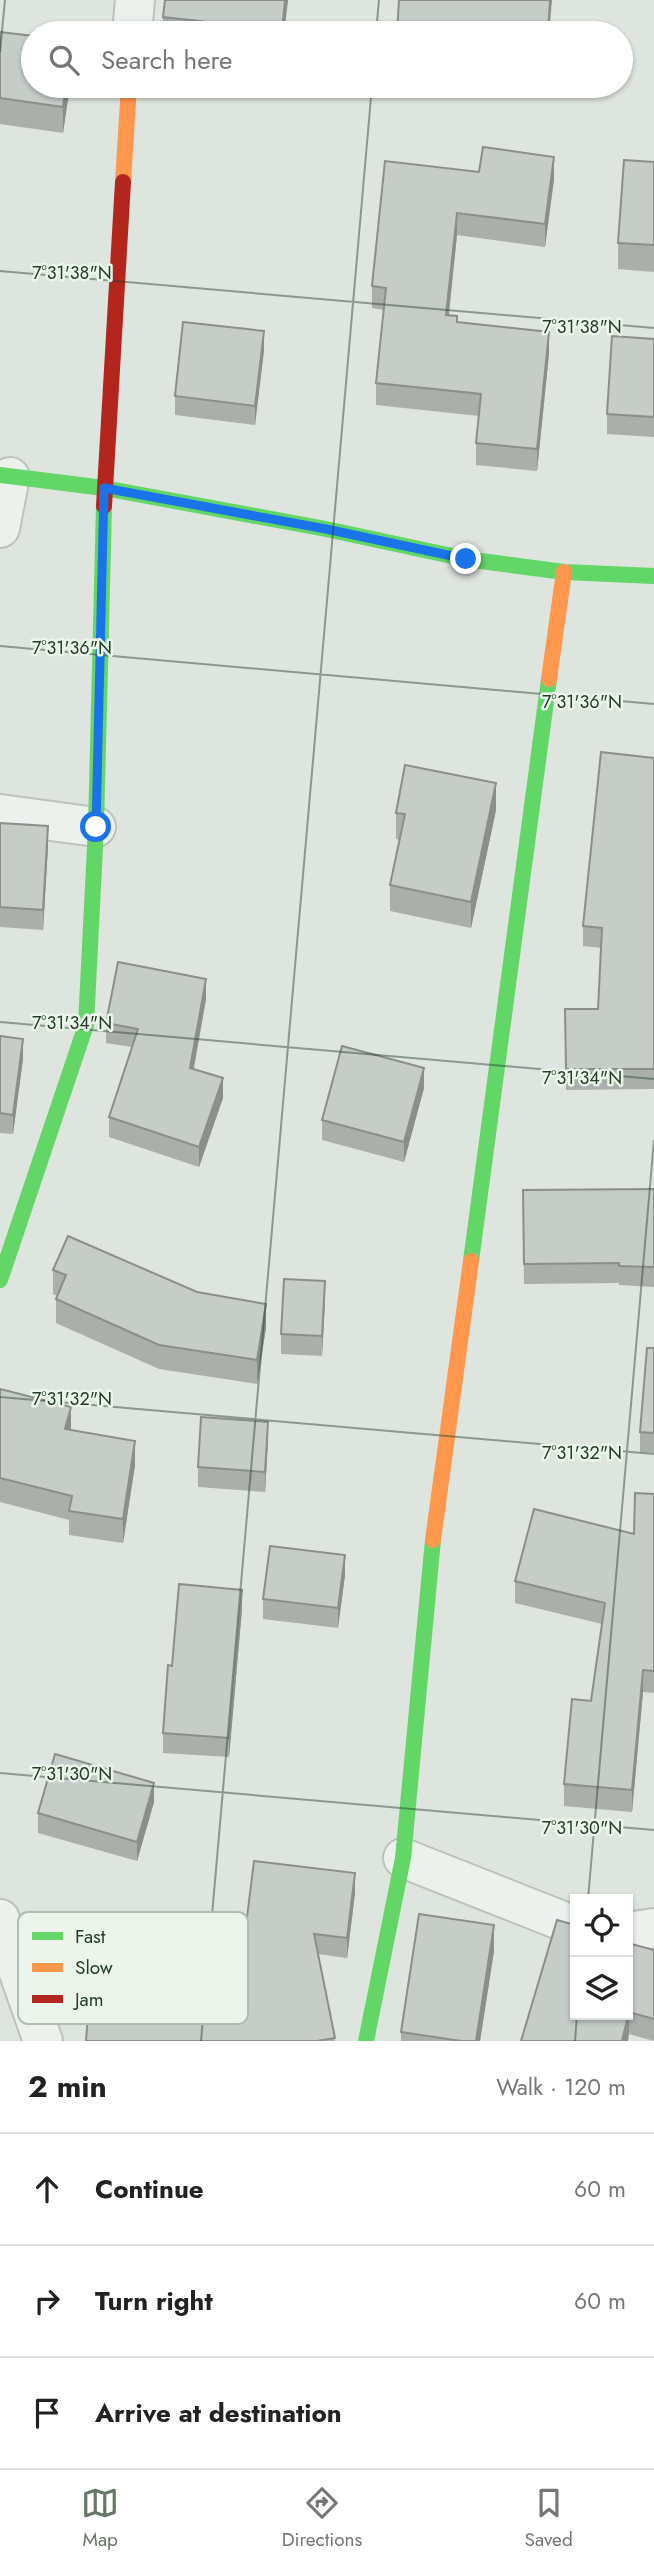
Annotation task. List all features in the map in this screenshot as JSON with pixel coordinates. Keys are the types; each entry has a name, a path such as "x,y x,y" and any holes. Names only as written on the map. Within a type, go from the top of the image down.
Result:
{"street":[{"path":"133,21 135,0"},
{"path":"0,1280 86,1025 96,827 104,488 128,98"},
{"path":"0,528 5,476 104,488 326,529 466,559 564,572 654,576"},
{"path":"366,2041 402,1858 428,1576 564,572"},
{"path":"3,809 96,827"},
{"path":"402,1858 570,1924"},
{"path":"0,1919 18,1970"},
{"path":"633,1931 654,1928"},
{"path":"37,2024 43,2041"}],"building":[{"path":"165,0 285,0 283,21 200,21 163,17"},
{"path":"399,0 550,0 549,21 398,21"},
{"path":"0,32 21,35 21,98 64,98 63,107 0,98"},
{"path":"483,147 554,157 545,224 457,213 446,315 457,316 457,322 549,332 537,449 476,443 481,394 376,383 386,288 372,286 385,161 479,172"},
{"path":"624,160 654,162 654,245 618,243"},
{"path":"183,322 264,331 255,406 175,396"},
{"path":"612,336 654,339 654,417 607,414"},
{"path":"601,752 654,758 654,1069 566,1069 565,1009 598,1009 602,928 583,926"},
{"path":"405,765 496,783 471,902 390,885 405,814 396,813"},
{"path":"0,823 48,826 43,910 0,907"},
{"path":"118,962 206,979 190,1068 223,1078 199,1147 109,1117 138,1029 106,1023"},
{"path":"0,1036 23,1039 13,1115 0,1113"},
{"path":"342,1046 424,1068 404,1142 322,1120"},
{"path":"654,1189 654,1267 619,1266 619,1263 524,1264 523,1190"},
{"path":"68,1236 197,1292 266,1304 257,1360 159,1345 56,1299 66,1275 53,1270"},
{"path":"284,1279 325,1281 322,1336 281,1334"},
{"path":"647,1348 654,1348 654,1433 640,1432"},
{"path":"0,1389 71,1407 65,1429 135,1441 123,1519 69,1511 72,1496 0,1478"},
{"path":"201,1417 268,1422 265,1472 198,1467"},
{"path":"635,1493 654,1494 654,1671 643,1670 632,1790 564,1784 572,1699 591,1701 605,1603 515,1581 534,1509 634,1534"},
{"path":"270,1546 345,1555 338,1608 263,1599"},
{"path":"179,1584 242,1590 229,1738 163,1733 168,1665 172,1666"},
{"path":"55,1754 154,1783 137,1842 38,1813"},
{"path":"254,1861 355,1873 347,1938 314,1934 335,2038 317,2041 86,2041 87,2024 248,2024 248,1912"},
{"path":"419,1914 494,1925 476,2041 401,2032"},
{"path":"557,1920 570,1924 570,2020 627,2020 622,2041 521,2041"},
{"path":"633,1944 654,1950 654,2019 633,2013"}],"traffic: fast":[{"path":"0,475 104,488 326,529 466,559 564,572 654,576"},
{"path":"0,1280 86,1025 96,827 104,506"},
{"path":"471,1261 549,679"},
{"path":"366,2041 403,1858 433,1540"}],"traffic: slow":[{"path":"123,182 128,98"},
{"path":"549,679 564,572"},
{"path":"433,1540 471,1261"}],"traffic: jam":[{"path":"104,506 123,182"}],"route":[{"path":"96,827 104,488 326,529 466,559"}]}
